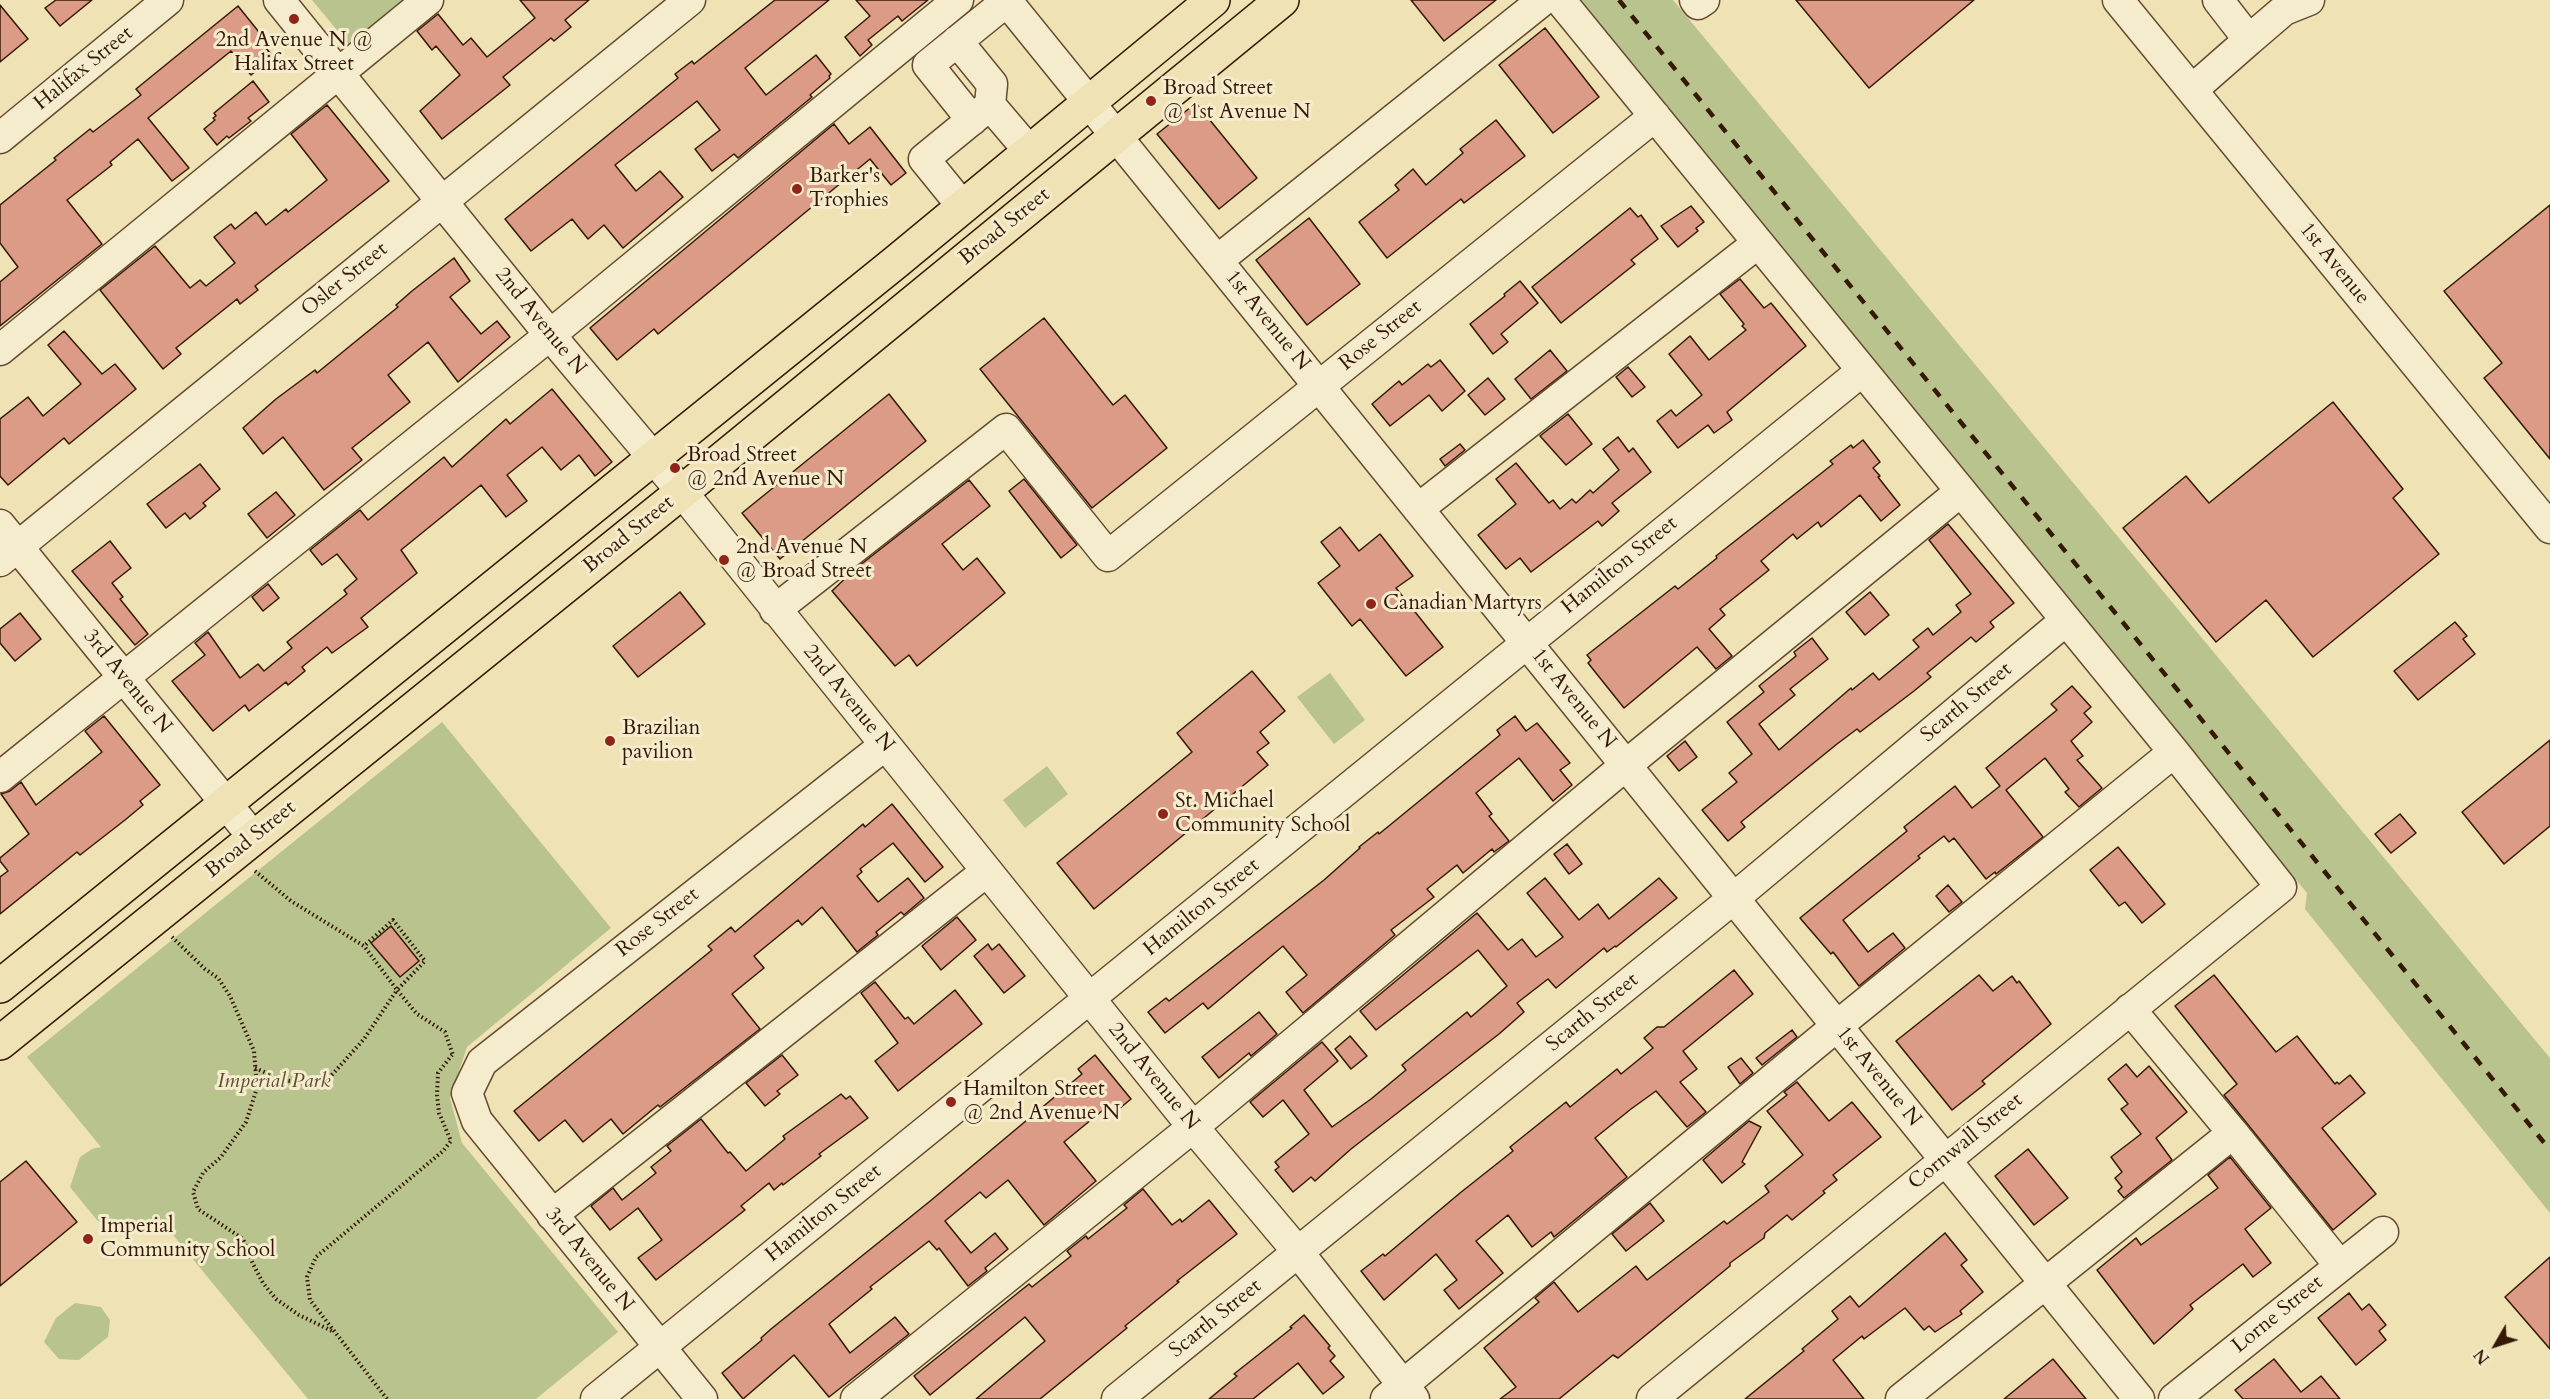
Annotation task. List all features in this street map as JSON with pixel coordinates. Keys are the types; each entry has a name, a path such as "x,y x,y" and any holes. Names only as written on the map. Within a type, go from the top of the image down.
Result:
{"main road":[{"name":"Broad Street","path":"0,986 963,207 1213,0"},
{"name":"Broad Street","path":"0,1043 682,492 1282,0"}],"street":[{"name":"Halifax Street","path":"0,138 168,0"},
{"name":"2nd Avenue N","path":"279,0 550,334 682,492 1193,1127 1298,1252 1401,1394"},
{"path":"0,351 428,0"},
{"name":"Osler Street","path":"6,544 442,201 690,0"},
{"path":"0,777 550,334 958,0"},
{"path":"1218,260 1543,0"},
{"path":"1401,1394 1837,1026 2174,752 1560,0"},
{"path":"1695,0 1698,4 1704,0"},
{"name":"1st Avenue","path":"2118,0 2550,528"},
{"path":"2218,0 2249,40"},
{"path":"2192,90 2284,10 2309,0"},
{"path":"1007,1 928,65 981,113 1030,152"},
{"name":"1st Avenue N","path":"1007,1 2139,1399"},
{"path":"963,207 924,159 981,113"},
{"name":"Rose Street","path":"775,610 1006,429 1108,556 1655,116"},
{"path":"1418,509 1758,243"},
{"name":"Hamilton Street","path":"596,1399 1862,371"},
{"path":"856,1399 1193,1127 1626,765 1960,492"},
{"name":"3rd Avenue N","path":"6,544 123,677 226,803 246,845"},
{"name":"Scarth Street","path":"1117,1399 1734,898 2065,621"},
{"name":"Rose Street","path":"477,1121 467,1093 482,1062 885,745"},
{"name":"Cornwall Street","path":"1652,1399 2281,887 2174,752"},
{"path":"552,1215 987,871"},
{"path":"2130,1009 2340,1266"},
{"name":"3rd Avenue N","path":"477,1121 702,1399"},
{"path":"1901,1399 2233,1133"},
{"name":"Lorne Street","path":"2174,1399 2383,1232"}],"path":[{"path":"246,845 253,869 291,901 364,946 417,1014 445,1032 452,1055"},
{"path":"155,917 205,969 218,978 230,996 254,1051 257,1088 246,1122 221,1157 203,1173 193,1192 198,1209 243,1239 258,1274 276,1299 299,1315 332,1331"},
{"path":"255,1068 283,1080 303,1083 330,1077 364,1039 397,990 425,961 393,920 364,946"},
{"path":"452,1055 482,1062"},
{"path":"387,1399 310,1300 307,1277 316,1257 443,1151 451,1141 440,1113 437,1095 438,1073 452,1055"},
{"path":"257,1088 283,1080"}],"green space":[{"path":"312,0 408,0 351,47"},
{"path":"1574,0 1673,0 2550,1058 2550,1213 2305,909 2307,893"},
{"path":"1330,673 1365,720 1334,744 1297,697"},
{"name":"Imperial Park","path":"442,722 611,928 467,1047 450,1098 462,1143 618,1332 536,1399 308,1399 159,1218 154,1225 138,1228 130,1220 107,1228 96,1219 70,1187 80,1157 92,1149 101,1147 27,1057"},
{"path":"1047,766 1068,794 1025,828 1003,800"},
{"path":"75,1303 101,1307 110,1320 108,1337 79,1360 59,1359 44,1342 56,1318"}],"building":[{"path":"56,0 92,0 60,26 45,8"},
{"path":"520,0 589,0 565,20 571,27 554,41 551,38 503,77 510,85 442,139 420,111 460,75 436,46 432,50 417,31 438,14 463,45 471,38 487,57 535,18"},
{"path":"775,0 829,0 745,68 766,95 816,55 831,74 830,78 810,95 812,97 738,158 734,154 712,171 695,149 720,130 697,101 615,165 636,191 660,171 683,197 623,248 604,225 588,239 572,219 531,251 505,219 678,78 675,74 692,61 694,64"},
{"path":"856,0 928,0 902,21 898,16 868,40 872,45 860,56 845,37 870,16"},
{"path":"1411,0 1496,0 1444,41"},
{"path":"1796,0 1974,0 1869,88"},
{"path":"0,5 28,39 0,62"},
{"path":"238,6 267,42 263,45 273,56 251,75 231,51 148,118 189,168 172,181 138,139 110,162 112,165 67,200 102,244 0,326 0,282 18,267 0,243 0,205 90,129 93,132 141,95 136,89"},
{"path":"1545,28 1599,97 1553,133 1499,65"},
{"path":"253,81 269,102 248,118 251,121 217,145 204,129 215,120 214,113"},
{"path":"1196,103 1257,178 1219,209 1157,134"},
{"path":"327,105 389,181 255,286 258,290 240,304 237,299 176,348 181,354 163,369 100,290 155,246 190,288 200,280 206,286 235,263 214,237 231,224 235,229 256,212 266,225 286,209 288,212 327,180 291,134"},
{"path":"1496,120 1525,156 1464,203 1461,199 1387,258 1359,222 1399,190 1395,185 1413,169 1426,185 1463,153 1460,149"},
{"path":"834,124 849,144 870,127 906,173 891,185 870,159 658,334 654,329 617,360 590,328"},
{"path":"2550,205 2550,459 2484,378 2502,363 2444,291"},
{"path":"1691,206 1704,222 1696,228 1698,231 1678,247 1661,226"},
{"path":"1630,208 1638,217 1641,215 1658,239 1631,260 1635,264 1561,323 1532,287"},
{"path":"1309,218 1360,284 1307,325 1256,260"},
{"path":"454,258 470,281 450,297 481,334 497,321 510,337 458,382 428,342 388,375 410,402 352,448 362,460 324,490 283,437 263,454 243,428 276,399 315,370 317,373"},
{"path":"1740,279 1764,308 1771,303 1806,346 1727,412 1732,420 1714,433 1708,425 1678,448 1657,421 1671,410 1676,416 1702,395 1669,354 1690,336 1709,360 1746,330 1742,326 1744,324 1720,294"},
{"path":"1520,281 1538,303 1501,334 1508,342 1493,354 1470,324"},
{"path":"1044,318 1113,405 1125,395 1167,448 1092,508 980,369"},
{"path":"64,331 102,374 115,364 136,389 69,444 64,438 8,485 0,476 0,419 28,397 43,416 81,384 48,345"},
{"path":"1550,350 1567,371 1531,399 1515,379"},
{"path":"1440,360 1465,391 1442,411 1429,395 1390,426 1372,404 1399,381 1402,385 1428,364 1431,367"},
{"path":"1628,367 1645,387 1632,397 1616,377"},
{"path":"1488,378 1505,399 1485,415 1468,395"},
{"path":"552,389 612,462 595,476 579,455 561,470 542,447 507,475 527,501 506,517 481,485 401,550 417,573 361,618 368,627 332,653 327,647 302,667 305,671 288,685 286,682 249,711 245,705 213,731 172,681 205,655 195,643 208,632 240,678 258,664 264,671 292,648 287,642 347,594 344,590 357,579 337,554 322,565 310,550 360,510 368,520 444,457 452,467 506,419 510,424"},
{"path":"889,394 926,441 780,559 742,513"},
{"path":"2333,402 2403,489 2393,498 2439,554 2313,657 2266,600 2216,642 2123,528 2186,476 2209,503"},
{"path":"1568,414 1592,444 1566,465 1540,436"},
{"path":"1618,437 1629,452 1633,448 1651,472 1612,503 1619,511 1602,526 1598,521 1531,572 1520,558 1506,569 1478,535 1516,504 1496,479 1516,463 1549,503 1553,500 1560,509 1572,499 1576,503 1590,490 1593,493 1619,470 1603,449"},
{"path":"1863,440 1880,462 1873,468 1880,476 1878,477 1900,505 1881,521 1860,495 1821,527 1818,522 1797,539 1793,534 1761,561 1769,570 1720,609 1725,615 1709,629 1732,656 1716,669 1697,647 1624,708 1588,663 1591,660 1587,655 1675,586 1678,589 1717,558 1716,556 1833,464 1830,461 1851,445 1853,448"},
{"path":"1460,444 1465,450 1445,466 1440,459"},
{"path":"200,464 220,489 203,503 206,506 190,519 185,513 166,528 147,504"},
{"path":"1024,479 1077,545 1061,558 1009,491"},
{"path":"969,480 990,506 942,544 963,570 977,558 1005,593 917,666 909,655 895,666 832,591 855,569"},
{"path":"276,492 295,515 267,538 248,514"},
{"path":"1948,524 2014,603 1990,622 1994,627 1976,642 1971,637 1927,673 1931,677 1914,691 1860,732 1857,729 1837,744 1741,822 1745,827 1728,841 1702,810 1737,782 1729,773 1752,754 1727,722 1764,692 1759,686 1796,656 1794,652 1812,638 1828,659 1790,689 1795,695 1759,724 1779,750 1851,688 1852,690 1873,673 1879,680 1919,647 1913,640 1928,628 1933,635 1961,612 1956,605 1971,594 1929,540"},
{"name":"Canadian Martyrs","path":"1340,527 1359,551 1380,534 1413,576 1396,588 1443,647 1406,676 1360,619 1352,626 1318,583 1340,566 1321,542"},
{"path":"110,541 131,568 112,583 123,597 120,599 148,634 135,645 72,571"},
{"path":"268,584 279,598 263,611 252,597"},
{"path":"680,592 705,624 638,677 613,646"},
{"path":"1870,592 1889,615 1865,635 1846,612"},
{"path":"20,613 41,639 15,661 0,643 0,629"},
{"path":"2455,622 2467,636 2463,639 2475,654 2418,700 2394,671"},
{"name":"St. Michael Community School","path":"1252,671 1285,711 1260,732 1269,743 1257,752 1268,765 1094,909 1057,863 1192,752 1177,733"},
{"path":"2072,686 2091,707 2084,713 2092,722 2071,741 2083,756 2077,760 2102,788 2079,807 2065,792 2069,789 2045,758 2006,790 2043,837 1996,874 1995,872 1986,879 1954,838 1949,842 1944,836 1918,856 1920,858 1843,920 1868,952 1893,933 1905,948 1859,986 1833,952 1831,954 1800,918 1907,831 1904,827 1955,786 1972,808 2000,786 1986,768 2057,710 2051,704"},
{"path":"104,716 160,785 140,801 143,805 125,820 80,855 77,852 0,914 0,877 8,871 0,858 29,834 1,794 10,791 21,782 36,805 102,752 85,731"},
{"path":"1515,716 1526,731 1537,723 1570,763 1560,770 1572,785 1553,801 1519,758 1476,793 1492,814 1489,816 1509,841 1494,852 1492,849 1463,873 1457,865 1427,889 1434,897 1391,930 1395,935 1303,1013 1286,992 1307,975 1283,946 1208,1009 1203,1003 1165,1033 1148,1012 1166,998 1169,1001 1324,880 1359,847 1378,832 1379,834 1500,735 1497,730"},
{"path":"2550,740 2550,826 2504,864 2462,812"},
{"path":"1685,741 1697,757 1679,771 1667,756"},
{"path":"892,804 943,867 925,882 893,843 860,869 862,872 857,876 878,902 908,878 924,898 904,915 901,912 876,932 878,935 857,952 822,907 802,925 798,920 754,956 764,968 732,994 760,1029 623,1134 611,1119 583,1142 565,1120 539,1141 514,1111 712,950 708,946 731,927 735,932 863,824 865,827"},
{"path":"2400,814 2416,833 2391,853 2375,834"},
{"path":"1567,844 1582,864 1569,874 1554,854"},
{"path":"2118,847 2165,904 2142,923 2125,902 2119,906 2090,870"},
{"path":"1545,878 1579,920 1598,904 1609,919 1659,878 1677,898 1616,947 1607,952 1604,948 1556,988 1548,979 1517,1003 1524,1012 1499,1034 1351,1149 1315,1181 1311,1177 1293,1192 1275,1170 1279,1167 1275,1162 1309,1134 1283,1100 1263,1117 1250,1102 1322,1042 1338,1061 1304,1090 1332,1127 1371,1099 1406,1070 1402,1065 1467,1012 1471,1017 1507,986 1478,950 1376,1030 1360,1011 1477,913 1508,950 1522,939 1536,957 1563,937 1527,893"},
{"path":"1948,885 1962,902 1949,912 1936,896"},
{"path":"957,917 976,940 941,970 922,946"},
{"path":"391,926 419,961 400,977 371,943"},
{"path":"988,944 992,950 999,944 1025,976 1004,993 974,956"},
{"path":"1734,970 1753,994 1683,1051 1697,1069 1680,1082 1706,1112 1687,1127 1656,1091 1631,1109 1595,1138 1627,1177 1554,1237 1551,1232 1532,1247 1508,1215 1476,1241 1503,1273 1459,1309 1444,1290 1457,1280 1436,1254 1384,1300 1361,1271 1383,1254 1385,1256 1513,1151 1510,1147 1566,1102 1570,1107 1617,1069 1621,1074 1653,1048 1644,1038 1657,1027 1664,1027"},
{"path":"1979,975 1993,991 2012,976 2017,983 2019,981 2051,1024 1982,1081 1985,1084 1952,1110 1896,1041"},
{"path":"2214,975 2276,1052 2297,1036 2335,1084 2337,1082 2339,1084 2350,1075 2365,1093 2322,1128 2376,1194 2333,1230 2224,1095 2237,1084 2175,1006"},
{"path":"875,982 905,1019 908,1017 914,1024 955,990 982,1024 898,1091 875,1061 898,1043 861,993"},
{"path":"1259,1012 1277,1034 1251,1056 1249,1053 1219,1078 1202,1057"},
{"path":"1792,1030 1797,1037 1762,1065 1756,1058"},
{"path":"1350,1036 1367,1056 1351,1069 1335,1049"},
{"path":"782,1055 798,1075 777,1091 780,1094 765,1106 746,1083"},
{"path":"1095,1055 1131,1099 1114,1113 1108,1106 1064,1142 1096,1181 1044,1225 1008,1180 986,1198 980,1192 945,1221 971,1253 995,1233 1008,1249 985,1268 987,1271 968,1286 939,1248 937,1250 929,1241 870,1287 872,1289 829,1324 850,1353 895,1317 909,1334 829,1397 794,1355 743,1399 722,1373 762,1340 761,1338 771,1329 929,1202 1082,1074 1078,1069"},
{"path":"1741,1058 1753,1073 1740,1084 1728,1067"},
{"path":"2126,1064 2137,1077 2149,1066 2187,1112 2156,1138 2172,1160 2124,1198 2118,1191 2122,1187 2115,1178 2122,1172 2111,1157 2141,1134 2121,1109 2128,1104 2108,1079"},
{"path":"1797,1082 1829,1121 1852,1102 1881,1137 1833,1175 1837,1180 1792,1220 1787,1215 1765,1233 1764,1238 1730,1263 1730,1266 1618,1358 1613,1355 1559,1399 1500,1399 1516,1387 1484,1348 1539,1302 1535,1298 1554,1282 1578,1312 1636,1266 1647,1280 1724,1221 1727,1224 1769,1192 1765,1186 1803,1155 1767,1111 1787,1095 1784,1092"},
{"path":"841,1094 846,1099 850,1096 868,1118 819,1154 821,1156 783,1185 782,1183 774,1190 769,1183 741,1206 745,1210 656,1280 638,1258 662,1240 638,1208 610,1230 591,1206 613,1188 622,1200 656,1173 651,1167 671,1151 667,1146 701,1119 728,1153 730,1152 746,1171 785,1139 783,1136"},
{"path":"1749,1121 1761,1127 1742,1162 1745,1164 1722,1183 1703,1160"},
{"path":"2028,1149 2068,1198 2034,1225 1995,1176"},
{"path":"2230,1157 2271,1208 2245,1229 2271,1263 2253,1277 2243,1264 2190,1305 2193,1309 2154,1344 2097,1270 2136,1238 2141,1245 2218,1188 2208,1175"},
{"path":"26,1161 77,1222 0,1286 0,1182"},
{"path":"1143,1189 1172,1225 1180,1219 1182,1222 1209,1200 1237,1234 1177,1281 1179,1282 1125,1326 1127,1328 1040,1399 976,1399 1045,1341 1025,1317 930,1395 914,1376 1029,1284 1032,1287 1071,1256 1067,1251 1086,1236 1088,1239 1127,1208 1124,1205"},
{"path":"1650,1203 1664,1221 1626,1251 1612,1234"},
{"path":"1945,1233 1967,1260 1961,1265 1983,1292 1960,1311 1962,1314 1935,1332 1929,1326 1924,1330 1905,1308 1864,1339 1862,1336 1833,1360 1864,1399 1745,1399 1804,1351 1802,1349 1838,1319 1832,1311 1850,1296 1859,1307"},
{"path":"2550,1257 2550,1349 2505,1297"},
{"path":"2349,1293 2362,1310 2369,1304 2386,1325 2379,1331 2386,1340 2356,1365 2318,1318"},
{"path":"1304,1315 1330,1346 1328,1348 1335,1356 1330,1361 1344,1377 1323,1394 1298,1363 1253,1399 1209,1399 1237,1376 1234,1374 1292,1328 1290,1327"},
{"path":"2053,1359 2086,1399 2004,1399"},
{"path":"2274,1359 2301,1392 2321,1376 2340,1399 2243,1399 2235,1390"}],"railway":[{"path":"1619,0 2550,1150"}],"place":[{"name":"2nd Avenue N @ Halifax Street","path":"294,19"},
{"name":"Broad Street @ 1st Avenue N","path":"1151,101"},
{"name":"Barker's Trophies","path":"797,189"},
{"name":"Broad Street @ 2nd Avenue N","path":"675,468"},
{"name":"2nd Avenue N @ Broad Street","path":"724,560"},
{"name":"Canadian Martyrs","path":"1371,604"},
{"name":"Brazilian pavilion","path":"610,741"},
{"name":"St. Michael Community School","path":"1163,814"},
{"name":"Hamilton Street @ 2nd Avenue N","path":"951,1102"},
{"name":"Imperial Community School","path":"88,1239"}]}
